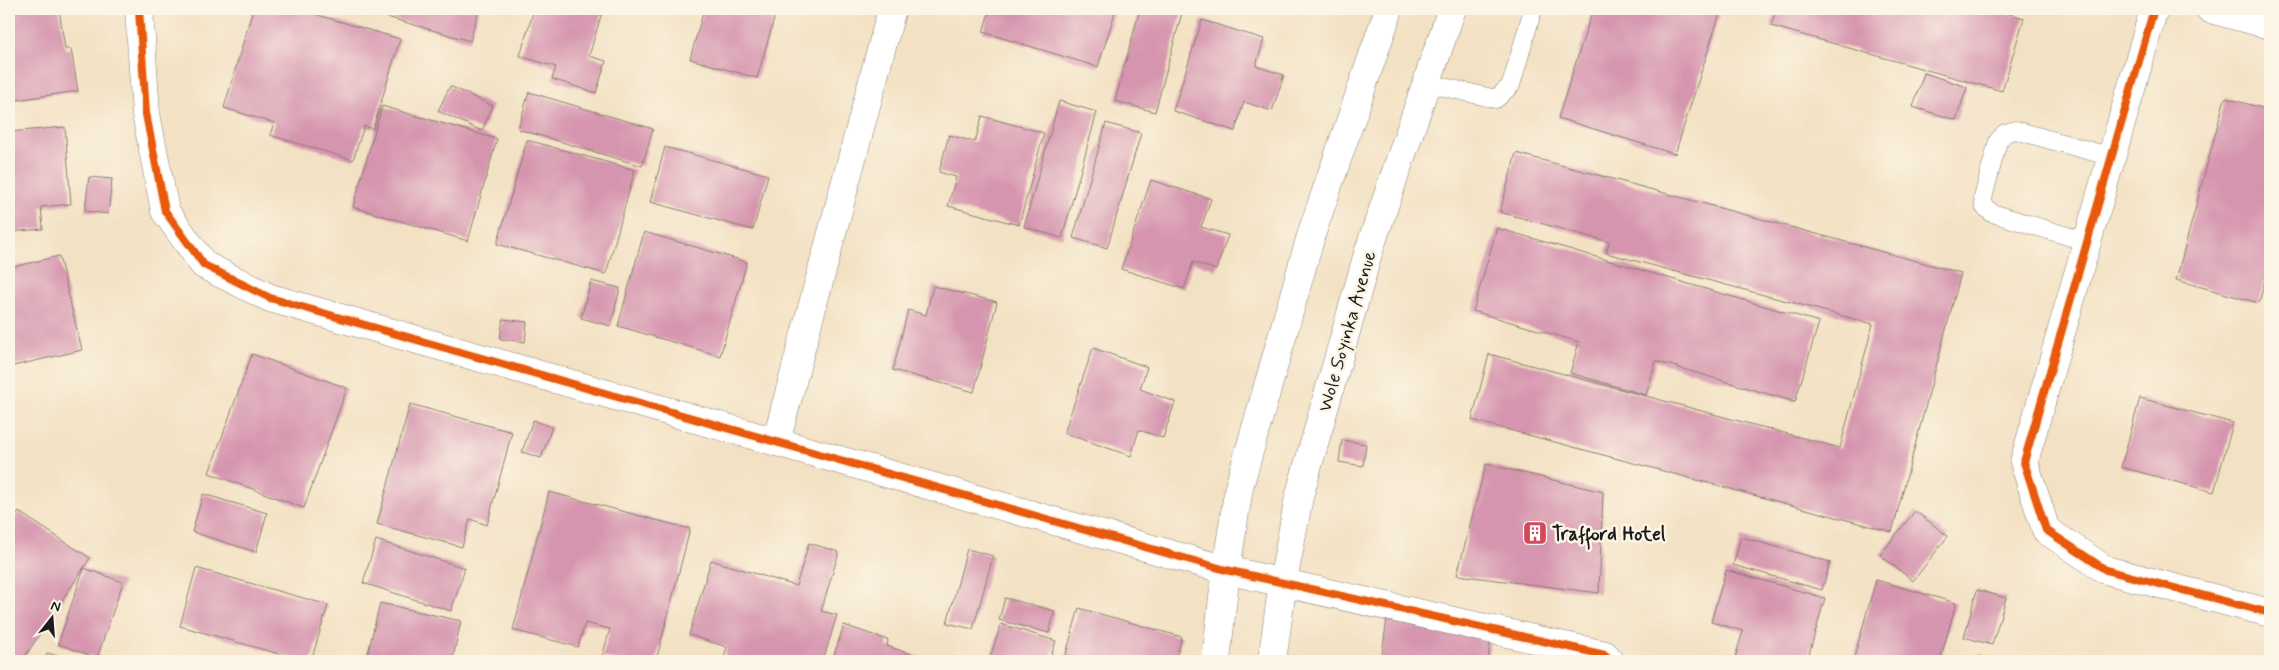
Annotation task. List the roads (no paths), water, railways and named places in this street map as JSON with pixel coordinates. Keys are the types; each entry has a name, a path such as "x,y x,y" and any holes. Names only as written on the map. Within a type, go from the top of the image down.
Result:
{"street":[{"path":"139,9 146,114 165,211 204,265 270,298 1226,570 1605,655 1610,661"},
{"path":"776,442 892,9"},
{"path":"1216,661 1226,570 1239,487 1312,232 1389,9"},
{"name":"Wole Soyinka Avenue","path":"1272,661 1283,582 1299,497 1366,260 1452,9"},
{"path":"2154,9 2024,462 2046,530 2106,570 2270,613"},
{"path":"2210,9 2270,26"}],"lane":[{"path":"1426,83 1496,99 1511,85 1533,9"},
{"path":"2087,242 1992,213 1984,206 1983,198 1998,141 2005,133 2015,130 2112,157"}],"place":[{"name":"Trafford Hotel","path":"1535,533"}]}
